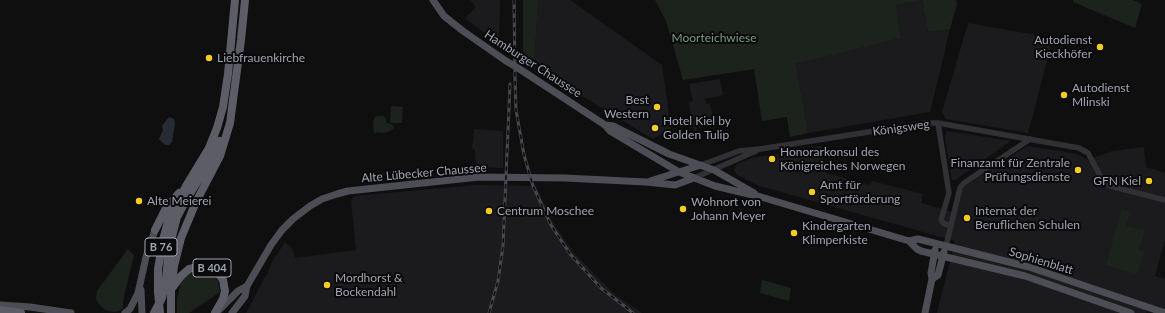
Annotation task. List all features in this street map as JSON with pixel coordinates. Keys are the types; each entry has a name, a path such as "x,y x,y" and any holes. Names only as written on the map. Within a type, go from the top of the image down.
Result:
{"highway":[{"name":"B 76","path":"160,313 158,269 168,221 186,186 209,148 223,107 228,74 234,0"},
{"name":"B 76","path":"171,291 174,266 182,234 196,202 220,156 230,123 234,105 245,0"},
{"path":"154,313 161,302 164,292 170,248 176,223 185,202 215,152 234,105"},
{"path":"155,230 165,210 186,186"},
{"name":"B 404","path":"171,291 180,276 189,269 200,266 211,268 220,275 224,287 223,299 215,313"},
{"path":"171,291 171,313"},
{"path":"0,310 20,313"}],"main road":[{"name":"Hamburger Chaussee","path":"433,0 444,16 506,61 605,125 610,131 679,172 694,178"},
{"name":"Hamburger Chaussee","path":"438,0 448,14 450,20"},
{"name":"Hamburger Chaussee","path":"605,125 613,126 679,158 714,170"},
{"name":"Alte Lübecker Chaussee","path":"646,182 701,165"},
{"name":"Sophienblatt","path":"714,170 761,197"},
{"name":"Alte Lübecker Chaussee","path":"232,313 245,296 247,286 271,245 290,222 304,210 322,199 348,191 480,177 565,178 675,185 694,178"},
{"name":"Sophienblatt","path":"694,178 715,186 761,197 909,241 917,249 1025,276 1131,313"},
{"path":"142,313 141,286 146,257 155,230"},
{"name":"Sophienblatt","path":"909,241 918,239 1028,267 1165,313"},
{"path":"925,313 932,279 931,273 936,244"},
{"path":"932,279 938,275 946,246"},
{"path":"125,313 130,309 141,286"},
{"name":"Alte Lübecker Chaussee","path":"215,313 238,291 247,286"},
{"path":"0,305 30,307 70,313"}],"street":[{"name":"Königsweg","path":"701,165 739,151 926,123 938,123 1079,148 1088,153 1102,179 1110,186 1165,200"},
{"path":"938,123 948,187 948,193 941,220 943,223 950,226"},
{"path":"946,246 960,188 964,183 1030,139"},
{"name":"Königsweg","path":"694,178 760,149"}],"shaded area":[{"path":"470,0 500,0 499,44 465,18 476,7"},
{"path":"538,0 570,0 662,65 671,128 653,139 534,67"},
{"path":"922,0 928,32 950,29 930,112 808,133 796,64 901,38 896,5"},
{"path":"968,23 1053,38 1028,133 946,119 942,112"},
{"path":"720,79 723,95 704,99 706,104 710,103 715,125 699,128 698,123 696,123 697,131 694,132 689,102 693,101 689,84"},
{"path":"169,117 174,119 175,123 172,142 169,145 165,145 159,139 163,130 162,126"},
{"path":"474,129 503,131 503,168 476,167 475,150 472,149"},
{"path":"947,131 1011,141 955,180 952,180 945,137"},
{"path":"821,146 826,173 870,185 872,181 923,194 921,203 956,213 962,190 966,185 1027,146 1077,154 1088,160 1112,151 1144,147 1146,167 1165,173 1165,239 1155,276 1165,279 1165,310 1148,304 1146,313 937,313 955,241 760,186 737,175 734,169 737,164 753,158"},
{"path":"477,185 536,186 552,221 573,252 614,294 642,313 246,313 272,262 285,242 292,248 295,258 356,250 351,201 354,196"}],"green space":[{"path":"523,0 538,0 534,67 523,60"},
{"name":"Moorteichwiese","path":"655,0 922,0 896,5 901,38 796,64 808,133 790,137 787,117 762,121 754,69 683,80 666,21"},
{"path":"922,0 956,0 957,4 950,29 928,32"},
{"path":"1073,0 1133,0 1142,4 1135,28 1073,2"},
{"path":"391,106 403,107 402,123 390,123"},
{"path":"384,116 387,123 393,125 394,128 388,132 378,132 374,134 373,122 375,117"},
{"path":"1122,209 1130,212 1126,226 1145,230 1139,250 1144,252 1137,274 1106,265"},
{"path":"128,249 134,255 123,301 123,308 114,312 108,311 99,304 96,299 97,291"},
{"path":"199,270 210,272 218,281 220,292 189,313 177,313 177,299 181,282 192,272"},
{"path":"762,280 791,288 789,301 760,293"}],"railway":[{"path":"514,0 516,110 524,155 533,186 551,225 570,254 601,288 633,313"},
{"path":"489,313 498,281 503,246 510,84"}],"place":[{"name":"Autodienst Kieckhöfer","path":"1100,47"},
{"name":"Liebfrauenkirche","path":"209,58"},
{"name":"Autodienst Mlinski","path":"1064,95"},
{"name":"Best Western","path":"657,107"},
{"name":"Hotel Kiel by Golden Tulip","path":"655,128"},
{"name":"Honorarkonsul des Königreiches Norwegen","path":"772,159"},
{"name":"Finanzamt für Zentrale Prüfungsdienste","path":"1078,170"},
{"name":"GFN Kiel","path":"1149,181"},
{"name":"Amt für Sportförderung","path":"812,192"},
{"name":"Alte Meierei","path":"139,201"},
{"name":"Wohnort von Johann Meyer","path":"683,209"},
{"name":"Centrum Moschee","path":"489,211"},
{"name":"Internat der Beruflichen Schulen","path":"967,218"},
{"name":"Kindergarten Klimperkiste","path":"794,233"},
{"name":"Mordhorst & Bockendahl","path":"327,285"}]}
